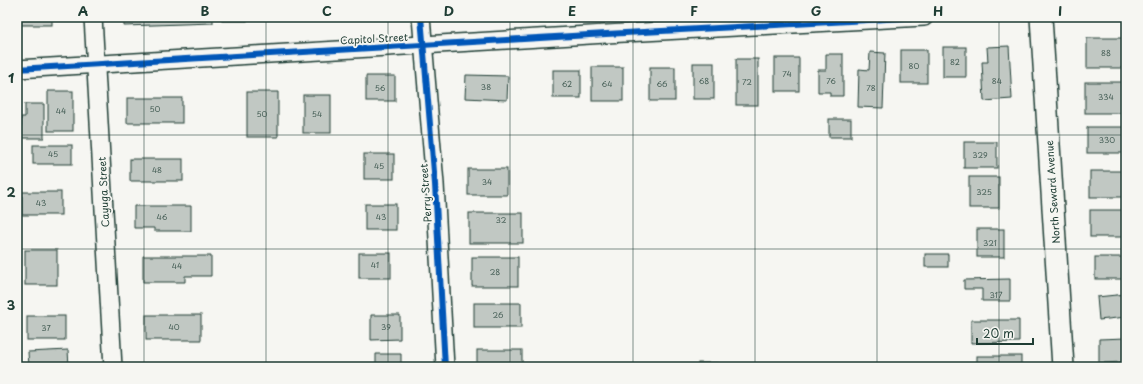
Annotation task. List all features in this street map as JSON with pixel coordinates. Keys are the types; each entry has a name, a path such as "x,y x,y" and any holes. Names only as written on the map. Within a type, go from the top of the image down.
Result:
{"street":[{"name":"Cayuga Street","path":"93,17 112,367"},
{"name":"Perry Street","path":"421,17 435,184 445,367"},
{"name":"Capitol Street","path":"17,69 423,45 744,22 924,17"},
{"name":"North Seward Avenue","path":"1041,17 1063,367"}],"building":[{"path":"17,17 52,17 52,25 17,25"},
{"path":"124,17 213,17 213,23 124,26"},
{"path":"222,17 247,17 247,21 222,21"},
{"path":"1087,38 1125,38 1125,68 1087,68"},
{"path":"1009,46 1012,99 984,101 982,62 988,62 987,47"},
{"path":"943,47 966,47 966,77 943,77"},
{"path":"901,50 927,50 927,83 901,83"},
{"path":"870,52 885,53 883,108 858,107 859,69 869,70"},
{"path":"826,54 843,54 843,96 830,96 830,92 818,92 818,70 826,70"},
{"path":"775,58 799,58 799,91 775,91"},
{"path":"736,59 758,59 758,105 736,105"},
{"path":"693,63 714,63 714,99 693,99"},
{"path":"592,67 623,67 623,101 592,101"},
{"path":"650,67 675,67 675,101 650,101"},
{"path":"553,70 581,70 581,98 553,98"},
{"path":"466,75 508,76 507,100 465,98"},
{"path":"366,76 395,76 395,101 366,101"},
{"path":"1085,82 1126,82 1126,113 1085,113"},
{"path":"48,91 73,91 73,131 48,131"},
{"path":"247,92 278,92 278,137 247,137"},
{"path":"303,95 331,95 331,133 303,133"},
{"path":"127,98 182,98 182,123 127,123"},
{"path":"25,104 44,104 44,138 21,138 21,117 25,117"},
{"path":"829,119 851,119 851,137 829,137"},
{"path":"1087,127 1126,127 1126,153 1087,153"},
{"path":"964,142 997,142 997,168 964,168"},
{"path":"33,145 72,145 72,164 33,164"},
{"path":"364,154 394,154 394,179 364,179"},
{"path":"130,159 183,159 183,181 130,181"},
{"path":"468,169 507,169 507,195 468,195"},
{"path":"1090,171 1126,171 1126,197 1090,197"},
{"path":"969,177 999,177 999,208 969,208"},
{"path":"22,192 61,192 61,215 22,215"},
{"path":"365,204 396,204 396,230 365,230"},
{"path":"134,206 191,206 191,231 154,231 154,228 134,228"},
{"path":"1090,210 1126,210 1126,237 1090,237"},
{"path":"469,213 523,213 523,243 469,243"},
{"path":"977,229 1004,229 1004,257 977,257"},
{"path":"25,250 57,250 57,285 25,285"},
{"path":"359,253 391,253 391,278 359,278"},
{"path":"925,254 948,254 948,267 925,267"},
{"path":"143,256 211,256 211,276 185,276 185,282 143,282"},
{"path":"472,257 518,257 518,286 472,286"},
{"path":"1095,257 1126,257 1126,279 1095,279"},
{"path":"1010,279 1010,301 982,301 982,289 964,289 964,280"},
{"path":"1126,294 1126,317 1099,320 1097,297"},
{"path":"474,303 521,303 521,328 474,328"},
{"path":"146,315 201,315 201,340 146,340"},
{"path":"371,315 400,315 400,339 371,340"},
{"path":"27,316 65,316 65,340 27,340"},
{"path":"971,320 1019,320 1019,342 971,343"},
{"path":"1126,338 1126,362 1099,363 1099,339"},
{"path":"68,350 69,367 29,367 28,352"},
{"path":"477,350 522,350 522,367 477,367"},
{"path":"376,354 401,354 401,367 357,367 357,364 376,364"},
{"path":"977,356 1021,356 1021,367 977,367"},
{"path":"698,363 718,363 718,367 698,367"},
{"path":"201,366 201,367 152,367"}],"cycle path":[{"path":"421,17 435,184 445,367"},
{"path":"17,69 606,34 924,17"}]}
